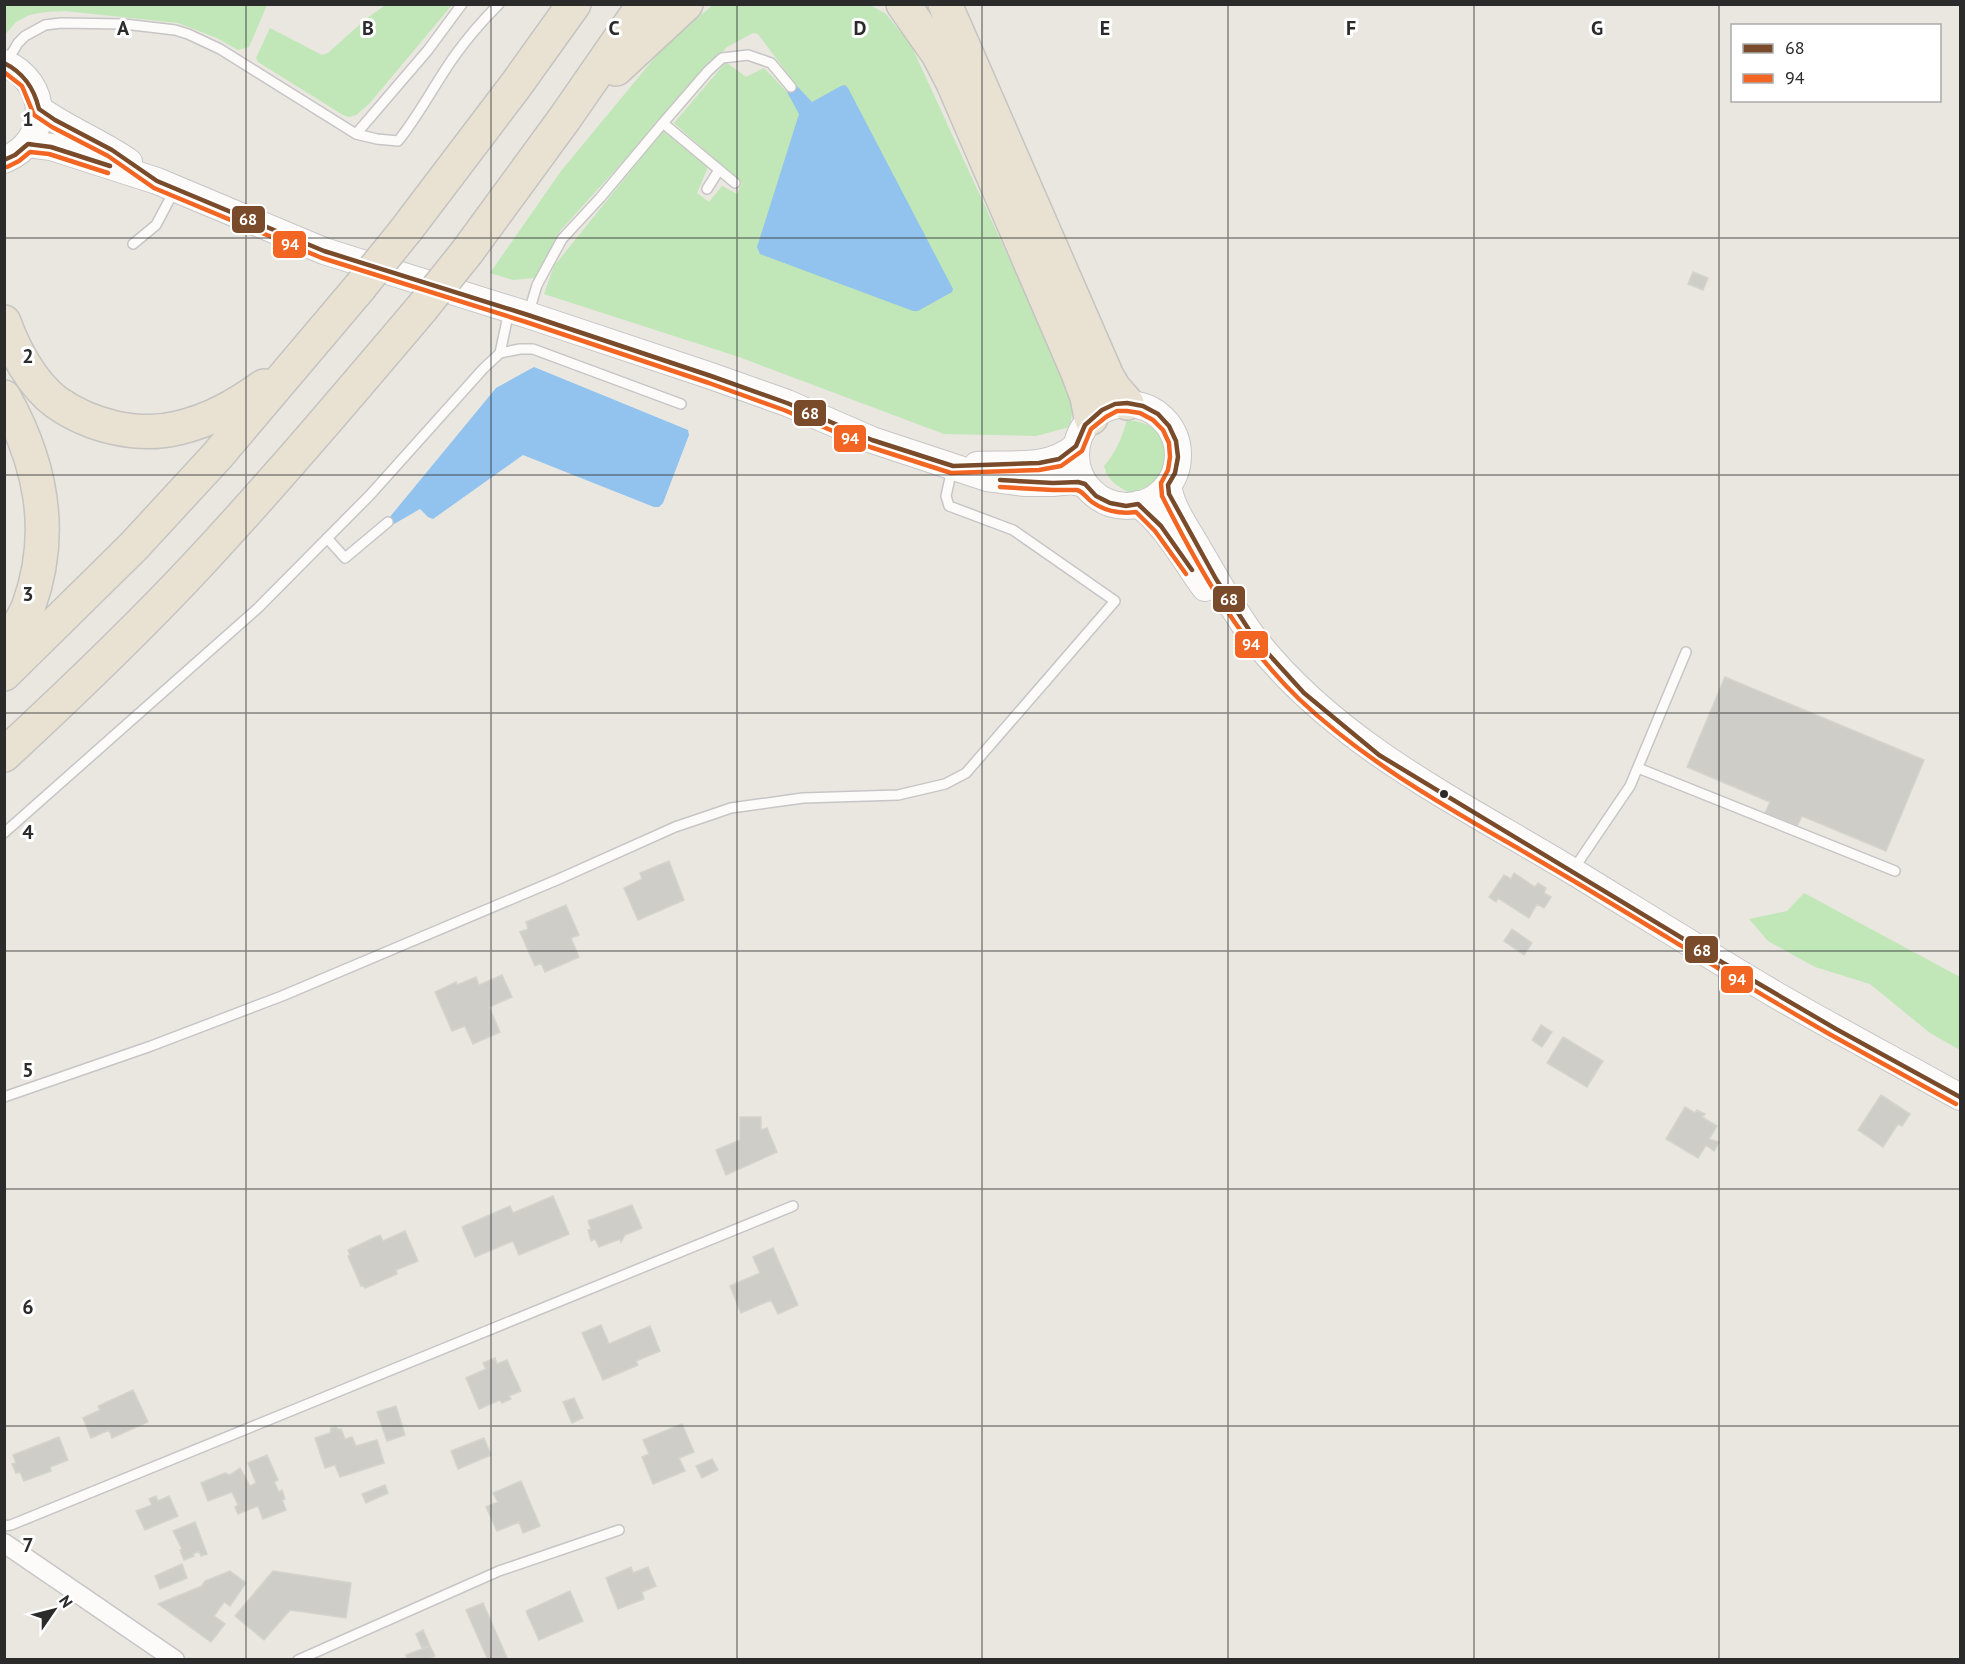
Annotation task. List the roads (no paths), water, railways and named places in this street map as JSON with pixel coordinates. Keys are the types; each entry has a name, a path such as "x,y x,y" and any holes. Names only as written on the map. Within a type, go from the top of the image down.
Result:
{"highway":[{"path":"4,674 140,538 217,456 300,360 406,230 574,4"},
{"path":"4,755 202,560 324,424 467,252 565,118 644,4"},
{"path":"565,118 686,4"},
{"path":"903,4 927,38 953,83 1078,373 1087,397 1084,432"},
{"path":"945,4 1107,376 1127,403"},
{"path":"4,322 12,345 39,384 56,401 80,415 110,427 145,431 177,429 210,418 234,407 300,360"},
{"path":"4,397 34,464 44,526 41,564 28,607 4,650"}],"main road":[{"path":"4,160 15,155 28,144 38,121 39,109 36,94 29,81 19,70 5,63"},
{"path":"39,109 112,150 166,184"},
{"path":"28,144 51,147 166,184 324,251 519,312 711,376 786,403 872,440 987,478 1053,483 1071,481 1084,484"},
{"path":"953,466 1050,461 1068,454 1084,432 1102,410 1115,404 1127,403 1143,406 1158,414 1169,426 1176,441 1178,457 1175,473 1168,486 1156,497 1126,506 1110,503 1096,496 1084,484 1075,458 1084,432"},
{"path":"1168,486 1172,501 1216,579 1255,639"},
{"path":"1138,504 1149,512 1161,526 1230,619 1255,639 1304,693 1328,715 1379,755 1775,994 1960,1097"}],"street":[{"path":"4,1543 175,1659"}],"lane":[{"path":"356,134 428,50 462,4"},
{"path":"5,63 25,36 45,25 124,24 175,30 220,49 356,134 377,140 398,141 411,125 455,55 475,29 499,4"},
{"path":"4,833 258,608 370,495 500,353 519,312 537,285 562,239 600,198 708,70 722,58 748,55 771,63 791,87"},
{"path":"663,123 735,183"},
{"path":"707,189 719,170"},
{"path":"133,244 156,225 166,184"},
{"path":"500,353 533,349 681,404"},
{"path":"4,1096 151,1046 282,996 559,879 675,827 731,808 804,798 898,795 945,784 966,773 1115,601 1013,530 950,506 946,496 953,466"},
{"path":"327,538 345,558 388,522"},
{"path":"1572,871 1630,786 1686,652"},
{"path":"1638,768 1895,871"},
{"path":"4,1526 44,1512 793,1206"},
{"path":"298,1659 499,1571 619,1530"}],"water":[{"path":"796,85 812,102 841,86 845,85 848,88 953,289 952,292 918,311 913,311 760,254 757,247 799,114 787,92"},
{"path":"534,367 688,430 689,435 663,503 659,507 654,507 523,455 433,519 420,509 394,524 389,518 496,388"}]}
